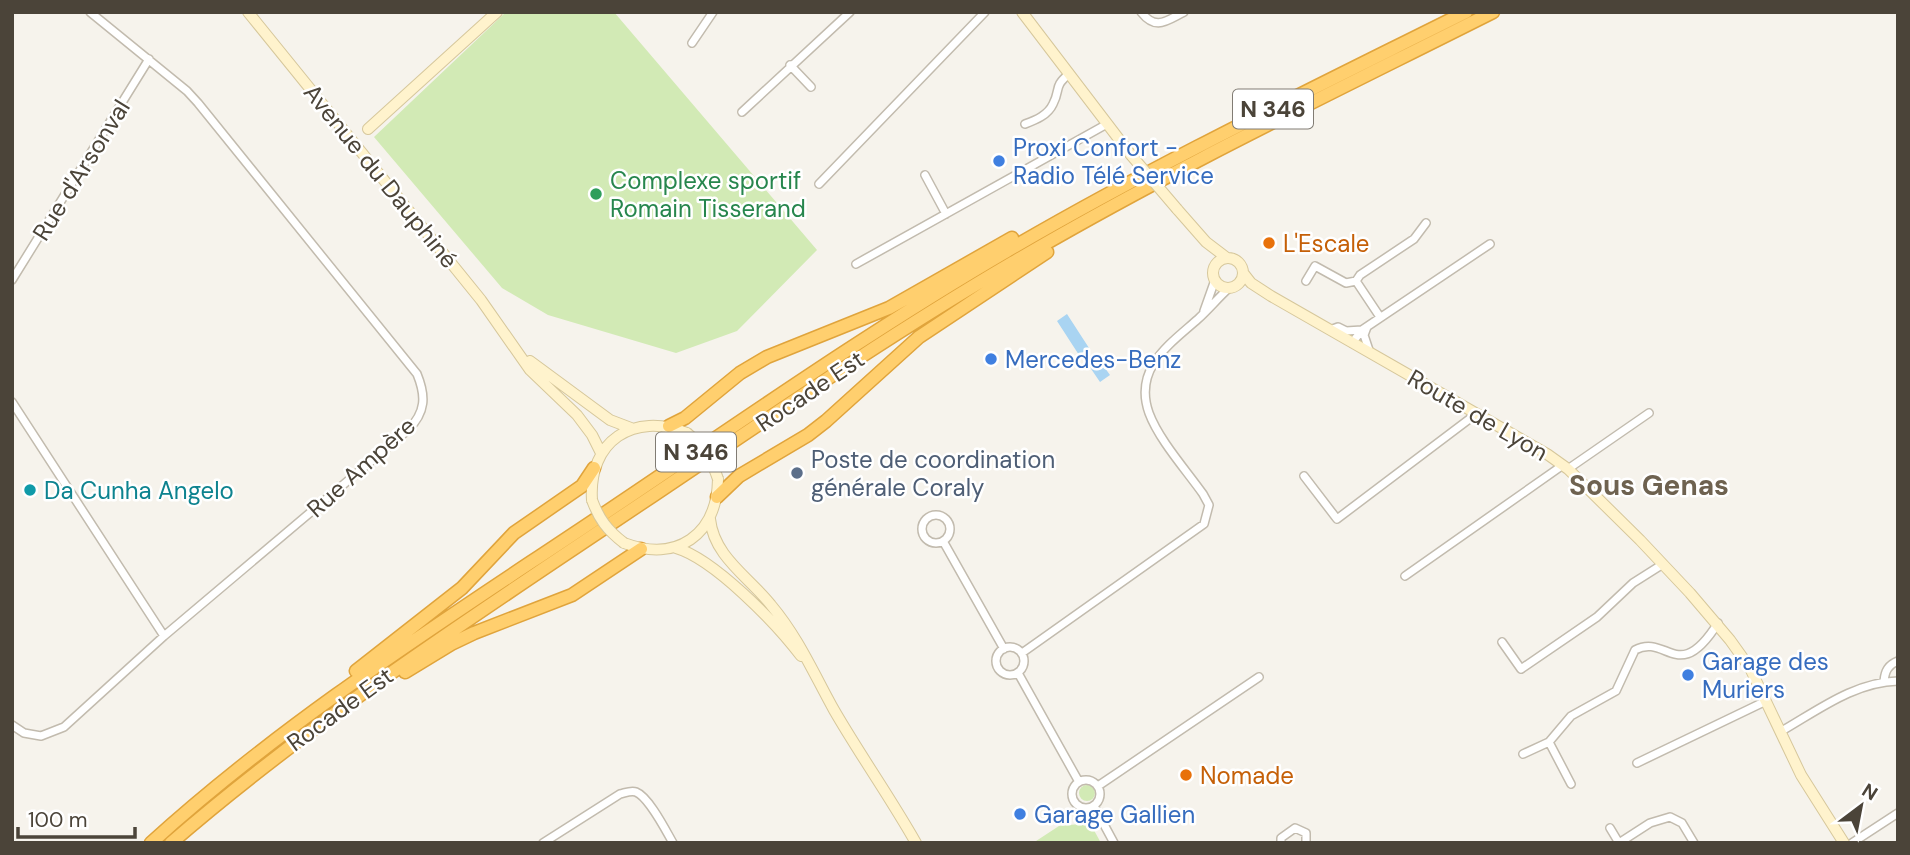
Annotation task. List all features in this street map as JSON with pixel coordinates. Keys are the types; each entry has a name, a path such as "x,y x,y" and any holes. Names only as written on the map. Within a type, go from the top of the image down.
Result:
{"highway":[{"name":"Rocade Est","path":"151,843 225,779 319,707 872,334 1081,208 1466,12"},
{"name":"Rocade Est","path":"171,843 356,696 877,346 1012,262 1105,209 1493,12"},
{"path":"669,426 685,418 740,373 767,357 879,312 1071,206 1081,208"},
{"path":"718,497 739,476 799,441 826,421 935,325 1046,252 1099,221 1105,209"},
{"path":"319,707 328,692 462,588 514,534 582,486 594,468"},
{"path":"356,696 369,695 462,639 572,595 641,550"}],"main road":[{"name":"Avenue du Dauphiné","path":"248,12 481,300 530,370 577,415 601,453"},
{"path":"368,129 497,12"},
{"path":"1022,12 1131,155 1177,209 1206,242 1227,258 1239,262 1244,274 1241,282 1232,288 1221,287 1215,280 1206,242"},
{"path":"1214,268 1218,262 1227,258"},
{"name":"Route de Lyon","path":"1244,274 1251,283 1271,296 1566,467 1718,623 1750,668 1801,775 1844,843"},
{"name":"Route de Lyon","path":"1232,288 1271,296"},
{"name":"Avenue du Dauphiné","path":"510,341 533,365 581,401 610,420 631,428"},
{"path":"650,424 669,426 687,433 702,445 712,461 718,479 718,497 710,519 695,536 676,548 641,550 624,543 609,532 598,517 592,500 594,468 601,453 614,438 631,428 650,424"},
{"path":"710,519 716,542 734,568 770,603 799,642 812,670 916,843"},
{"path":"676,548 691,552 754,604 784,634 812,670"}],"street":[{"name":"Rue Ampère","path":"12,725 24,733 41,736 64,727 164,636 408,430 423,409 424,396 417,374 198,103 90,12"},
{"path":"692,43 713,12"},
{"path":"742,112 850,12"},
{"path":"819,184 985,12"},
{"path":"1141,12 1149,22 1157,24 1184,12"},
{"name":"Rue d'Arsonval","path":"12,280 149,59"},
{"path":"790,65 811,87"},
{"path":"1025,124 1040,118 1052,107 1058,82 1069,75"},
{"path":"856,264 1107,124"},
{"path":"925,175 946,214"},
{"path":"1306,281 1315,266 1346,283 1356,281 1360,275 1419,234 1426,223"},
{"path":"1352,343 1364,328 1490,244"},
{"path":"1203,315 1215,280"},
{"path":"1356,281 1380,317"},
{"path":"1021,653 1204,524 1209,505 1156,428 1146,397 1149,372 1165,347 1232,288"},
{"path":"1329,330 1338,327 1346,331 1364,328"},
{"path":"1364,328 1370,353"},
{"path":"12,402 164,636"},
{"path":"1405,576 1649,413"},
{"path":"1304,476 1337,519 1476,414"},
{"path":"943,541 1004,649"},
{"path":"1502,642 1521,669 1597,617 1633,583 1663,564"},
{"path":"1523,754 1549,742 1571,716 1616,691 1635,650 1647,646 1679,656 1685,655 1704,645 1718,623"},
{"path":"1015,648 1021,653 1024,662 1018,673 1006,674 998,667 997,657 1004,649 1015,648"},
{"path":"1884,681 1885,672 1891,664 1898,661"},
{"path":"1018,673 1079,782"},
{"path":"1098,786 1259,677"},
{"path":"1780,732 1841,696 1884,681 1898,681"},
{"path":"1637,763 1766,701"},
{"path":"1549,742 1572,784"},
{"path":"1088,780 1098,786 1100,797 1094,806 1083,807 1075,803 1073,791 1079,782 1088,780"},
{"path":"543,843 620,794 636,792 644,797 673,843"},
{"path":"1094,806 1114,843"},
{"path":"1852,843 1898,813"},
{"path":"1610,828 1619,843 1650,823 1670,817 1682,823 1694,843"},
{"path":"1281,843 1281,838 1295,828 1306,834 1306,843"}],"green space":[{"name":"Complexe sportif Romain Tisserand","path":"506,12 614,12 817,250 737,331 676,353 548,315 502,288 374,137"},
{"path":"1084,785 1090,785 1095,793 1093,799 1084,801 1079,796 1079,790"},
{"path":"1090,823 1101,843 1033,843 1059,826"}],"water":[{"path":"1067,314 1089,348 1079,355 1057,321"},
{"path":"1094,353 1110,375 1100,382 1085,360"}],"place":[{"name":"Proxi Confort - Radio Télé Service","path":"999,161"},
{"name":"Complexe sportif Romain Tisserand","path":"596,194"},
{"name":"L'Escale","path":"1269,243"},
{"name":"Mercedes-Benz","path":"991,359"},
{"name":"Poste de coordination générale Coraly","path":"797,473"},
{"name":"Da Cunha Angelo","path":"30,490"},
{"name":"Garage des Muriers","path":"1688,675"},
{"name":"Nomade","path":"1186,775"},
{"name":"Garage Gallien","path":"1020,814"}],"district":[{"name":"Sous Genas","path":"1649,485"}]}
